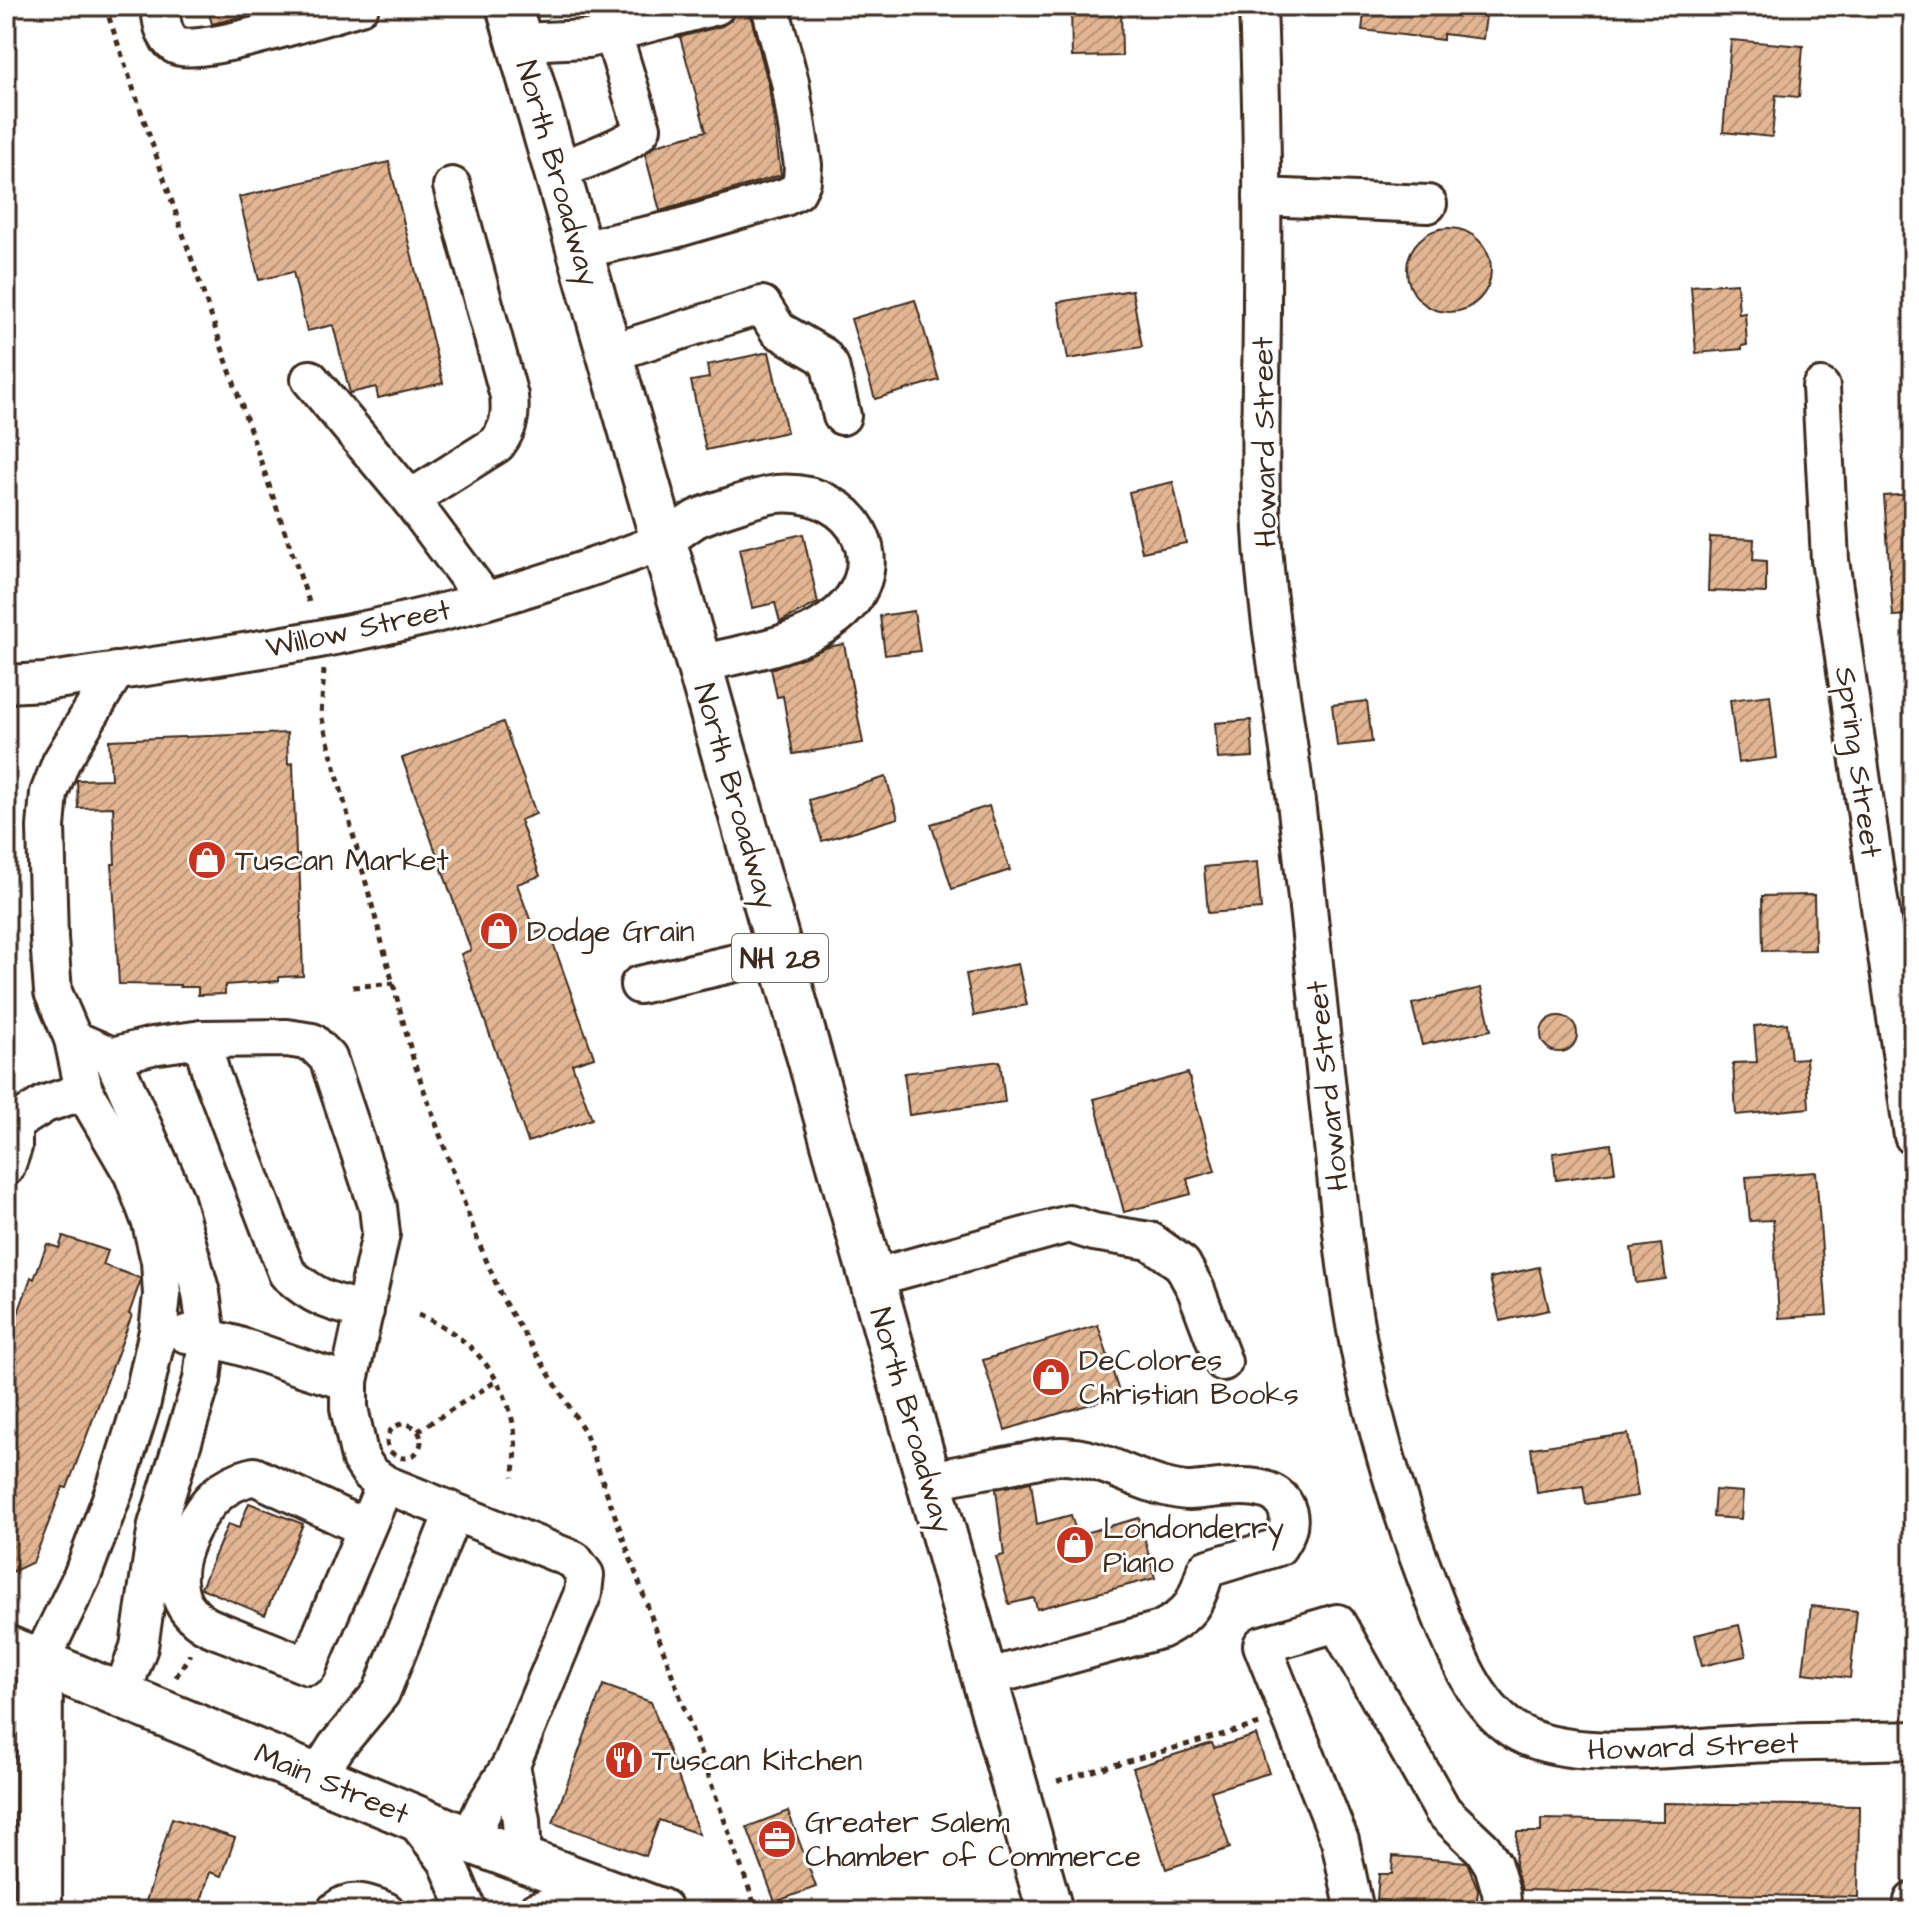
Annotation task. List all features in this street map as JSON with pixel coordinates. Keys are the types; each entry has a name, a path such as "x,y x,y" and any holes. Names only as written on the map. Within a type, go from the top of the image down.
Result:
{"main road":[{"name":"North Broadway","path":"514,24 699,664 849,1206 1050,1911"},
{"name":"Main Street","path":"23,1655 469,1840 660,1911"},
{"path":"23,1655 39,1911"}],"street":[{"path":"160,6 167,35 174,45 187,50 218,45 360,6"},
{"path":"177,6 181,18 190,25 213,28 297,6"},
{"path":"514,24 563,41 613,34 716,6"},
{"path":"580,250 675,229 797,191 802,181 803,165 790,82 770,6"},
{"name":"Howard Street","path":"1258,6 1263,111 1259,458 1262,535 1274,651 1296,804 1346,1261 1358,1341 1383,1445 1449,1637 1476,1688 1495,1713 1511,1728 1532,1739 1562,1748 1594,1751 1755,1743 1913,1740"},
{"path":"557,171 623,143 639,134 642,128 613,34"},
{"path":"410,499 497,444 507,432 511,415 509,396 452,186"},
{"path":"1262,197 1428,204"},
{"path":"610,353 762,305 778,330 823,356 830,366 842,416"},
{"path":"310,379 410,499 485,600"},
{"name":"Spring Street","path":"1821,387 1830,560 1913,1136"},
{"path":"663,541 697,518 773,495 797,494 839,507 862,537 865,556 858,589 832,620 813,632 792,639 699,664"},
{"name":"Willow Street","path":"6,684 44,682 318,641 485,600 663,541"},
{"path":"23,1655 82,1576 117,1483 141,1406 158,1331 162,1295 160,1261 151,1223 133,1175 84,1091 73,1039 53,992 49,938 46,827 49,793 61,762 116,671"},
{"path":"639,985 779,953"},
{"path":"73,1039 112,1056 152,1046 202,1039 287,1038 312,1042 328,1058 378,1207 381,1234 349,1381 349,1408 360,1458 370,1473 385,1484 574,1560 585,1575 583,1593 511,1765 485,1806 469,1840"},
{"path":"202,1039 211,1074 287,1273 306,1291 365,1311"},
{"path":"112,1056 175,1199 201,1293 207,1337 202,1380 157,1525 139,1647 121,1695"},
{"path":"6,1167 13,1147 10,1123 45,1104 84,1091"},
{"path":"872,1278 1069,1224 1094,1232 1150,1241 1182,1264 1196,1290 1223,1362"},
{"path":"158,1331 207,1337 324,1376 349,1381"},
{"path":"929,1480 1057,1456 1078,1456 1099,1461 1143,1480 1186,1491 1240,1486 1259,1488 1281,1499 1288,1510 1289,1524 1278,1547 1206,1569 1190,1611 1178,1621 1160,1630 986,1678"},
{"path":"365,1528 254,1476 234,1481 199,1514 186,1540 177,1572 178,1593 188,1610 205,1625 308,1666 385,1484"},
{"path":"317,1777 336,1747 381,1693 453,1513"},
{"path":"1355,1911 1340,1841 1262,1645 1337,1623 1443,1811 1483,1849 1493,1865 1503,1911"},
{"path":"511,1765 521,1820 523,1860"},
{"path":"412,1816 447,1861 468,1911"},
{"path":"536,1911 600,1889"},
{"path":"1912,1911 1913,1901"},
{"path":"335,1911 345,1903 363,1902 386,1911"}],"path":[{"path":"105,6 310,605"},
{"path":"324,668 321,715 414,1062 481,1249 503,1300 585,1432 757,1911"},
{"path":"353,987 394,983"},
{"path":"418,1315 438,1322 472,1346 498,1380 508,1400 513,1429 516,1461 513,1477"},
{"path":"418,1431 498,1380"},
{"path":"408,1424 418,1431 420,1446 414,1455 399,1457 390,1449 389,1434 397,1426 408,1424"},
{"path":"176,1677 196,1644"},
{"path":"1057,1781 1290,1715"}],"building":[{"path":"207,6 286,6 212,24"},
{"path":"748,6 769,86 781,175 660,211 645,154 656,145 706,131 680,37 722,26 731,20 736,8"},
{"path":"1071,6 1121,6 1122,56 1072,57"},
{"path":"1365,6 1487,8 1483,39 1443,34 1443,40 1362,30"},
{"path":"1731,40 1803,46 1799,97 1776,95 1772,137 1723,132"},
{"path":"389,162 443,383 378,398 376,387 350,393 333,325 307,331 293,272 259,280 239,197"},
{"path":"1449,228 1465,231 1479,240 1488,254 1491,270 1488,286 1479,300 1465,309 1449,312 1433,309 1419,300 1410,286 1407,270 1410,254 1419,240 1433,231"},
{"path":"1737,283 1739,314 1745,313 1747,345 1742,349 1696,353 1691,286"},
{"path":"1132,290 1142,347 1068,359 1058,302"},
{"path":"915,300 939,380 875,399 851,319"},
{"path":"769,352 787,432 706,450 691,381 709,378 707,365"},
{"path":"1173,482 1186,543 1142,552 1129,492"},
{"path":"1913,494 1913,615 1893,616 1884,496"},
{"path":"803,534 818,603 780,622 775,603 752,608 739,549"},
{"path":"1710,537 1754,539 1753,560 1766,561 1766,593 1708,591"},
{"path":"914,611 920,651 885,655 880,616"},
{"path":"844,644 863,743 793,754 783,696 777,697 771,669"},
{"path":"1770,695 1777,758 1738,763 1730,700"},
{"path":"1367,701 1372,742 1337,746 1332,705"},
{"path":"1251,720 1253,757 1218,759 1215,723"},
{"name":"Dodge Grain","path":"503,722 536,814 520,820 540,876 517,884 535,933 548,929 594,1057 572,1064 592,1119 528,1142 461,954 471,950 402,758"},
{"name":"Tuscan Market","path":"287,733 288,764 293,763 303,976 225,985 225,994 198,995 198,987 180,985 119,984 112,864 115,864 113,807 78,808 77,780 111,779 109,740"},
{"path":"886,777 898,818 822,841 809,800"},
{"path":"989,806 1010,870 952,889 931,824"},
{"path":"1257,862 1261,909 1208,913 1204,867"},
{"path":"1814,895 1815,950 1763,951 1762,896"},
{"path":"1018,964 1027,1005 974,1016 966,974"},
{"path":"1481,988 1491,1030 1422,1045 1412,1004"},
{"path":"1559,1016 1572,1021 1577,1034 1572,1047 1559,1052 1546,1047 1541,1034 1546,1021"},
{"path":"1787,1023 1791,1059 1806,1058 1809,1108 1736,1115 1733,1063 1757,1062 1754,1026"},
{"path":"1000,1061 1005,1102 909,1115 904,1073"},
{"path":"1188,1073 1215,1171 1187,1179 1191,1194 1124,1212 1094,1099"},
{"path":"1611,1144 1615,1172 1556,1180 1553,1153"},
{"path":"1816,1172 1827,1315 1779,1318 1773,1220 1750,1221 1746,1177"},
{"path":"63,1236 108,1251 103,1265 140,1278 140,1282 129,1314 132,1315 67,1488 63,1487 33,1562 6,1575 6,1347 31,1277 34,1279 47,1244 59,1248"},
{"path":"1661,1244 1666,1279 1636,1283 1631,1248"},
{"path":"1539,1267 1549,1310 1500,1321 1490,1278"},
{"name":"DeColores Christian Books","path":"1098,1325 1120,1395 1005,1430 983,1360"},
{"path":"1628,1434 1638,1496 1586,1504 1583,1486 1537,1493 1531,1448"},
{"name":"Londonderry Piano","path":"1031,1482 1037,1524 1071,1515 1077,1535 1139,1518 1155,1578 1037,1609 1034,1598 1009,1604 996,1557 1004,1555 996,1489"},
{"path":"1715,1490 1743,1492 1741,1519 1713,1517"},
{"path":"249,1503 303,1524 265,1615 201,1588 228,1524 239,1528"},
{"path":"1811,1606 1857,1611 1850,1678 1803,1673"},
{"path":"1739,1625 1746,1656 1702,1666 1695,1635"},
{"name":"Tuscan Kitchen","path":"603,1685 651,1702 699,1834 659,1820 646,1856 553,1823"},
{"path":"1256,1735 1269,1773 1211,1791 1230,1848 1166,1869 1133,1768 1212,1743 1214,1748"},
{"path":"1664,1803 1859,1806 1858,1897 1522,1890 1515,1867 1517,1832 1541,1832 1541,1819 1664,1821"},
{"path":"788,1811 816,1887 775,1902 747,1827"},
{"path":"172,1818 235,1838 222,1876 210,1872 198,1911 143,1911"},
{"path":"1393,1856 1467,1862 1478,1890 1476,1911 1387,1911 1388,1901 1377,1900 1379,1874 1392,1874"}],"place":[{"name":"Tuscan Market","path":"207,860"},
{"name":"Dodge Grain","path":"499,931"},
{"name":"DeColores Christian Books","path":"1051,1377"},
{"name":"Londonderry Piano","path":"1075,1545"},
{"name":"Tuscan Kitchen","path":"624,1760"},
{"name":"Greater Salem Chamber of Commerce","path":"777,1839"}]}
